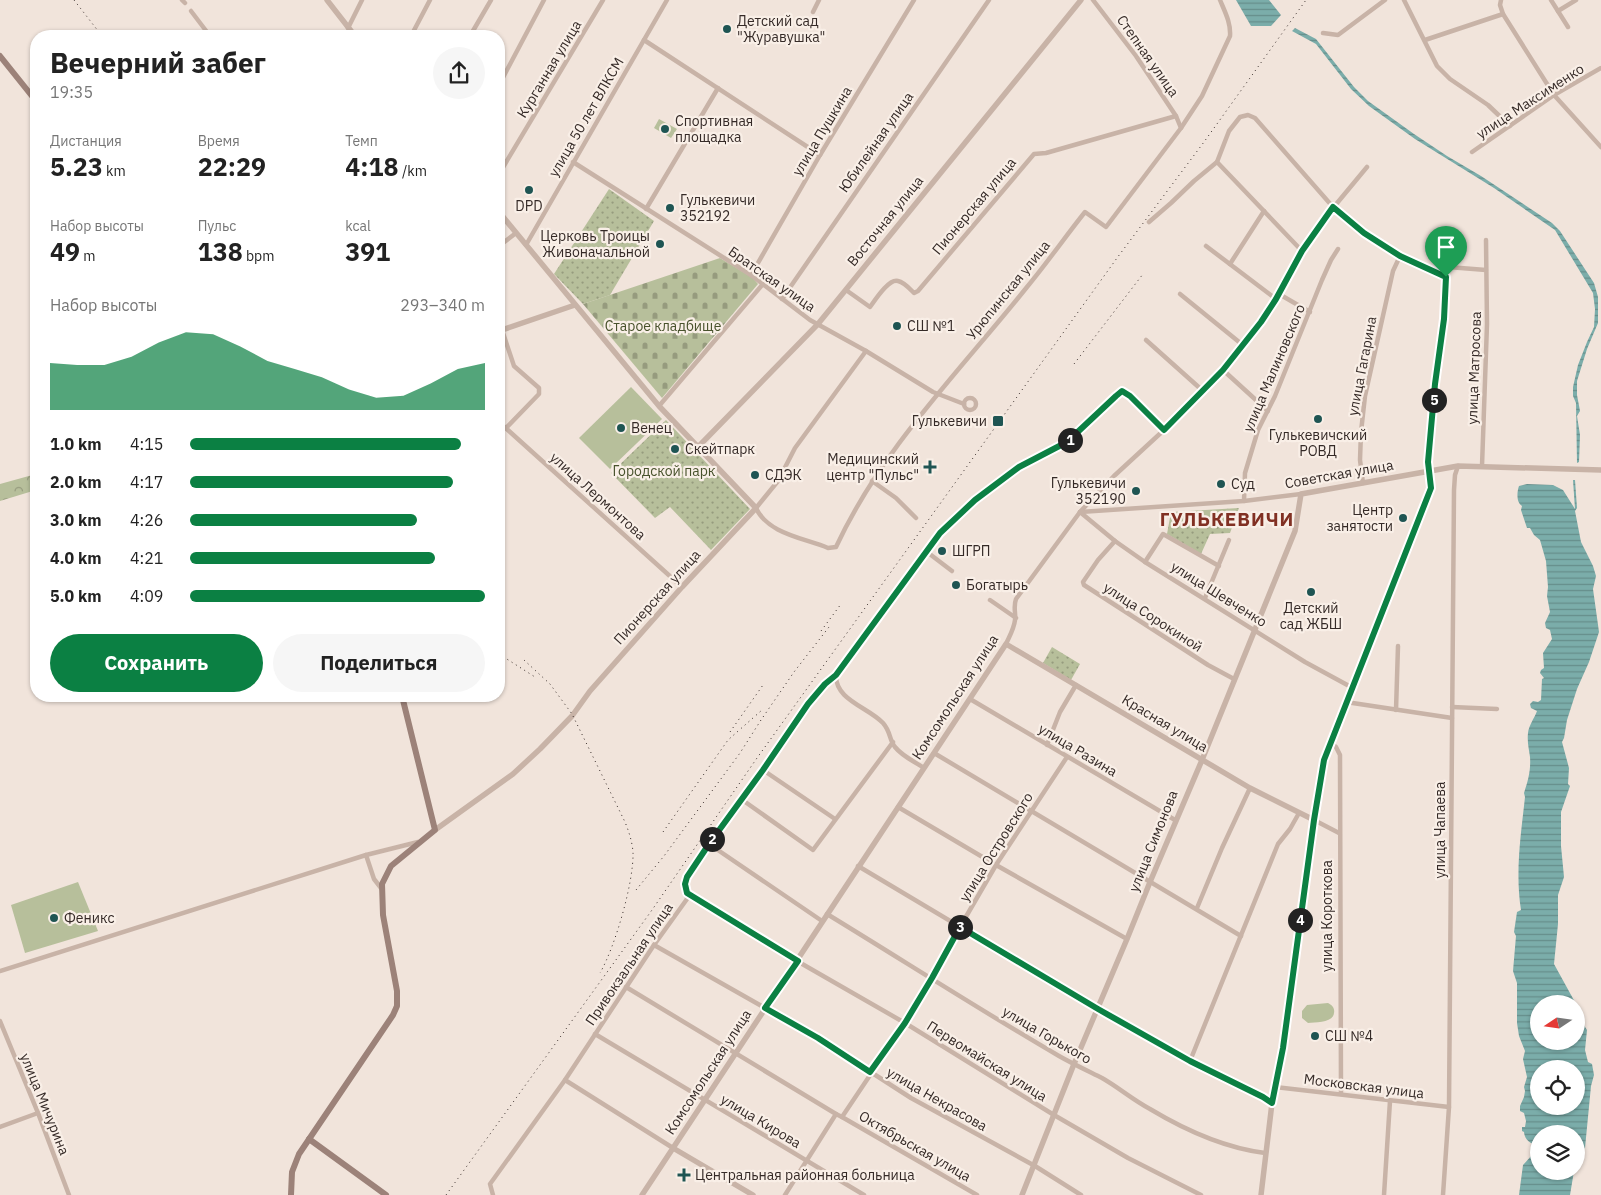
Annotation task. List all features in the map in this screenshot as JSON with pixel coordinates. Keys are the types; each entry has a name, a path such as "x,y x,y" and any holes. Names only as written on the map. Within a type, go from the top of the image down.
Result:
{"main road":[{"path":"0,56 30,94"},
{"path":"291,1195 292,1172 295,1161 385,1028 397,1006 397,992 383,915 381,888 384,877 391,866 435,830 403,702"},
{"path":"309,1139 386,1195"}],"street":[{"path":"327,0 348,28 362,0"},
{"path":"414,30 430,0"},
{"path":"473,30 490,0"},
{"path":"505,74 544,0"},
{"name":"Курганная улица","path":"505,164 603,0"},
{"name":"улица 50 лет ВЛКСМ","path":"526,245 667,0"},
{"path":"813,12 819,0"},
{"name":"улица Пушкина","path":"751,275 820,155 914,0"},
{"name":"Юбилейная улица","path":"782,298 989,0"},
{"name":"Восточная улица","path":"698,447 818,324 1081,0"},
{"name":"Степная улица","path":"1093,0 1136,56 1176,116 1181,128"},
{"name":"Урюпинская улица","path":"756,508 759,515 770,526 828,548 836,547 852,513 872,481 920,415 1027,288 1084,212 1106,227 1181,128 1202,96 1230,36 1227,17 1220,0"},
{"path":"1323,33 1338,35 1385,0"},
{"path":"1404,0 1437,66 1450,78 1488,105 1510,126"},
{"path":"1501,0 1500,5 1503,14 1554,95 1601,147"},
{"path":"1551,0 1568,27"},
{"path":"1558,11 1576,0"},
{"path":"190,11 205,30"},
{"path":"1425,40 1503,14"},
{"path":"644,40 820,155"},
{"name":"улица Максименко","path":"1472,152 1554,95 1601,68"},
{"path":"646,209 718,88"},
{"path":"1149,222 1171,204 1194,180 1217,162 1229,131 1240,117 1248,115 1254,118 1333,207 1364,233 1400,256 1446,277"},
{"name":"Пионерская улица","path":"846,290 870,307 888,284 894,280 899,281 914,293 918,291 1034,154 1046,153 1176,116"},
{"name":"Братская улица","path":"573,162 751,275 818,324 937,394 964,404"},
{"path":"1217,162 1302,251"},
{"name":"Комсомольская улица","path":"642,1195 1006,644 1014,628 1016,618 1014,605 1016,599 1080,512 1114,476 1204,391 1244,346 1276,299 1302,251 1333,207 1367,167"},
{"path":"1230,264 1264,211"},
{"path":"505,219 659,406 756,508"},
{"path":"505,241 516,233"},
{"name":"улица Матросова","path":"1482,466 1487,334 1486,240"},
{"path":"1206,246 1276,299"},
{"name":"улица Малиновского","path":"1244,501 1245,473 1258,430 1268,411 1331,260 1338,249"},
{"path":"1261,1195 1272,1103 1283,1048 1322,770 1330,742 1431,488 1428,462 1435,384 1444,319 1446,277 1452,254"},
{"name":"улица Гагарина","path":"1363,483 1360,460 1365,396 1393,271 1400,256"},
{"path":"1448,267 1486,270"},
{"path":"659,406 763,284"},
{"path":"1180,294 1244,346"},
{"path":"1279,294 1310,312"},
{"path":"505,329 574,305"},
{"path":"1146,340 1204,391"},
{"path":"505,344 514,366 539,388 539,394 506,428"},
{"name":"Пионерская улица","path":"435,830 513,774 572,716 590,692 682,587 756,508 778,481 795,448 866,351"},
{"path":"1223,370 1268,411"},
{"name":"Привокзальная улица","path":"493,1195 490,1184 564,1080 682,906 686,899 685,884 687,877 709,844 808,704 825,684 836,675 940,533 975,500 1019,467 1067,442 1122,391 1130,396 1164,430"},
{"name":"улица Лермонтова","path":"506,428 682,587"},
{"name":"Советская улица","path":"1080,512 1244,501 1301,494 1458,466 1601,470"},
{"name":"улица Чапаева","path":"1443,1195 1449,1107 1454,490 1458,466"},
{"path":"872,481 896,498 916,518"},
{"name":"улица Симонова","path":"1022,1195 1074,1064 1128,939 1175,820 1202,760 1255,630 1294,531 1301,494"},
{"name":"улица Шевченко","path":"1080,512 1114,541 1145,562 1305,662 1351,688"},
{"path":"1145,562 1164,534 1219,566"},
{"path":"1205,598 1229,540"},
{"name":"улица Сорокиной","path":"1114,541 1098,560 1083,582 1084,585 1208,665 1234,679"},
{"path":"927,552 952,571"},
{"path":"990,600 1016,618"},
{"name":"Красная улица","path":"1006,644 1250,788 1314,820"},
{"path":"1396,710 1398,646"},
{"path":"836,675 838,689 849,699 882,721 889,730 894,747 924,768"},
{"path":"1047,744 1060,712 1076,685"},
{"name":"улица Разина","path":"970,699 1175,820"},
{"path":"1346,702 1452,718"},
{"path":"1452,707 1497,709"},
{"path":"741,799 813,850 893,742"},
{"name":"улица Короткова","path":"1330,742 1336,747 1340,755 1342,1094"},
{"path":"934,753 1197,908 1241,936"},
{"name":"улица Островского","path":"842,1117 870,1072 905,1023 996,865 1067,757"},
{"path":"763,770 836,819"},
{"path":"1197,908 1250,788"},
{"path":"898,807 996,865 1128,939"},
{"path":"1190,1061 1278,844 1290,829 1299,813"},
{"path":"1314,820 1339,833"},
{"path":"0,971 366,854 419,842"},
{"path":"709,844 822,921"},
{"path":"366,854 374,879 381,888"},
{"path":"858,866 1098,1009 1190,1061 1272,1103"},
{"name":"Первомайская улица","path":"687,893 798,961 905,1023 1054,1115 1128,1158 1201,1195"},
{"name":"улица Горького","path":"827,914 974,1006 1074,1064 1104,1079 1128,1096 1173,1122 1216,1141 1255,1152 1266,1153"},
{"name":"улица Некрасова","path":"654,945 818,1038 953,1122 1035,1166 1081,1195"},
{"path":"626,987 842,1117"},
{"name":"улица Мичурина","path":"0,1021 69,1195"},
{"name":"улица Кирова","path":"595,1034 864,1195"},
{"path":"564,1080 753,1195"},
{"name":"Московская улица","path":"1275,1087 1449,1107"},
{"path":"1384,1195 1390,1101"},
{"path":"0,1127 38,1113"},
{"path":"785,1195 805,1160 836,1114"},
{"name":"Октябрьская улица","path":"842,1117 977,1195"}],"green space":[{"name":"Спортивная площадка","path":"659,119 677,129 671,138 654,128"},
{"path":"609,189 654,221 610,295 583,304 554,274"},
{"name":"Старое кладбище","path":"720,258 753,278 758,284 662,398 583,304"},
{"name":"Венец","path":"631,387 662,419 610,469 579,438"},
{"name":"Городской парк","path":"666,420 750,509 711,550 670,507 655,518 611,473"},
{"path":"30,476 30,492 0,501 0,484"},
{"path":"1239,508 1230,533 1210,534 1201,554 1167,534 1171,512"},
{"path":"1052,647 1080,664 1071,680 1043,663"},
{"name":"Феникс","path":"78,882 98,931 25,953 11,905"},
{"path":"1328,1003 1334,1010 1331,1019 1308,1023 1302,1018 1302,1011 1307,1005"}],"water":[{"path":"1236,0 1269,0 1281,15 1271,26 1251,26"},
{"path":"1295,28 1316,39 1354,87 1368,101 1447,156 1552,223 1560,231 1594,283 1598,297 1598,323 1577,381 1580,411 1577,416 1580,435 1579,462 1577,463 1576,403 1573,396 1573,387 1578,365 1594,327 1595,309 1593,293 1555,230 1494,188 1415,139 1369,106 1351,89 1316,44 1292,31"},
{"path":"1573,480 1575,480 1577,508 1575,511 1581,542 1596,576 1593,589 1599,632 1577,689 1562,742 1569,768 1568,784 1570,786 1561,812 1561,846 1564,877 1558,895 1558,924 1554,964 1571,995 1530,995 1530,1050 1585,1050 1588,1062 1592,1064 1594,1075 1591,1086 1585,1148 1585,1125 1530,1125 1530,1142 1522,1131 1526,1121 1524,1113 1520,1111 1520,1106 1524,1097 1527,1077 1523,1059 1525,1051 1519,1036 1517,1023 1517,983 1513,971 1516,936 1514,932 1517,912 1521,910 1519,896 1520,839 1524,793 1530,766 1528,733 1537,711 1531,708 1530,704 1533,701 1538,702 1541,700 1542,679 1544,678 1540,673 1544,668 1543,653 1552,639 1550,630 1546,628 1545,623 1550,612 1547,596 1546,561 1540,540 1530,528 1527,528 1517,494 1519,486 1527,484 1553,485 1563,490 1575,509"},
{"path":"1585,1027 1587,1030 1585,1050"},
{"path":"1530,1157 1530,1180 1572,1180 1570,1195 1519,1195 1523,1165"}],"railway":[{"path":"74,0 97,30"},
{"path":"446,1195 652,910 757,758 1117,258 1204,142 1306,0"},
{"path":"1074,364 1143,274"},
{"path":"821,631 841,604"},
{"path":"636,890 664,856 740,753 794,672 829,627"},
{"path":"505,658 535,677"},
{"path":"524,660 550,684 572,714 625,822 631,840 633,852 627,897 612,947 600,973"},
{"path":"730,732 763,685"},
{"path":"663,832 728,740 762,710"}],"place":[{"name":"Детский сад \"Журавушка\"","path":"727,29"},
{"name":"Спортивная площадка","path":"665,129"},
{"name":"DPD","path":"529,190"},
{"name":"Гулькевичи 352192","path":"670,208"},
{"name":"Церковь Троицы Живоначальной","path":"660,244"},
{"name":"СШ №1","path":"897,326"},
{"name":"Гулькевичский РОВД","path":"1318,419"},
{"name":"Гулькевичи","path":"998,421"},
{"name":"Венец","path":"621,428"},
{"name":"Скейтпарк","path":"675,449"},
{"name":"Медицинский центр \"Пульс\"","path":"930,467"},
{"name":"СДЭК","path":"755,475"},
{"name":"Суд","path":"1221,484"},
{"name":"Гулькевичи 352190","path":"1136,491"},
{"name":"Центр занятости","path":"1403,518"},
{"name":"ШГРП","path":"942,551"},
{"name":"Богатырь","path":"956,585"},
{"name":"Детский сад ЖБШ","path":"1311,592"},
{"name":"Феникс","path":"54,918"},
{"name":"СШ №4","path":"1315,1036"},
{"name":"Центральная районная больница","path":"684,1175"}],"district":[{"name":"ГУЛЬКЕВИЧИ","path":"1227,519"}],"route":[{"path":"1333,207 1364,233 1400,256 1446,277 1444,319 1435,384 1428,462 1431,488 1324,760 1283,1048 1272,1103 1190,1061 960,927 905,1023 870,1072 818,1038 765,1008 798,961 687,893 685,884 687,877 808,704 825,684 836,675 887,608 940,533 956,520 975,500 1019,467 1067,442 1122,391 1130,396 1164,430 1213,381 1244,346 1276,299 1302,251 1333,207"}]}
